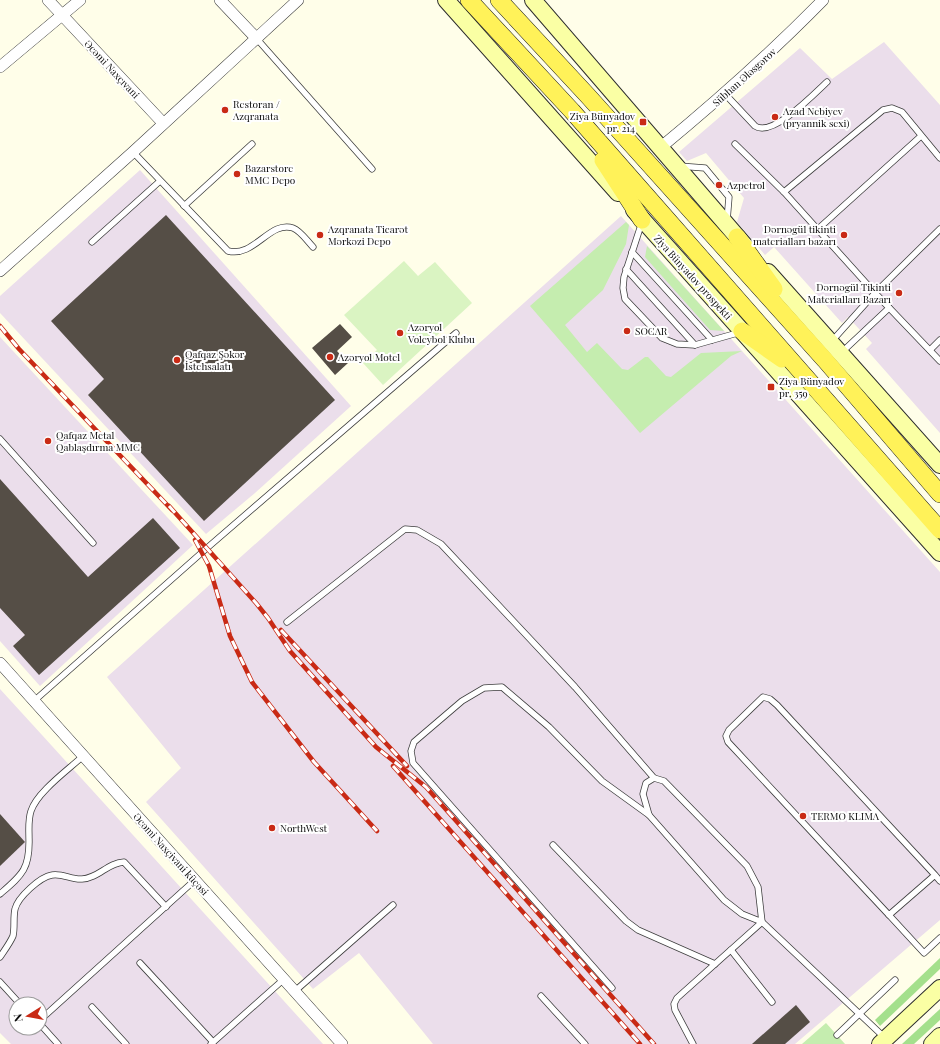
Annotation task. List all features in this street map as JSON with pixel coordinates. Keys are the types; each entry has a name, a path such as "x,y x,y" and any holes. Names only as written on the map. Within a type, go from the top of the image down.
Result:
{"main road":[{"name":"Ziya Bünyadov prospekti","path":"446,0 940,553"},
{"name":"Ziya Bünyadov prospekti","path":"469,0 572,111 940,530"},
{"path":"499,0 588,96 825,360 940,494"},
{"path":"533,0 731,231 940,465"},
{"path":"588,96 660,148"},
{"path":"572,111 642,220"},
{"path":"731,231 825,360"},
{"path":"742,332 804,375"},
{"path":"883,1042 940,988"},
{"path":"932,1044 940,1036"}],"street":[{"name":"Əcəmi Naxçıvani","path":"48,0 163,124"},
{"path":"0,67 80,0"},
{"path":"220,0 257,39"},
{"path":"0,271 133,152 298,0"},
{"name":"Sübhan Ələsgərov","path":"660,148 725,94 772,51 823,0"},
{"name":"Əcəmi Naxçivani küçəsi","path":"0,663 342,1044"}],"lane":[{"path":"257,39 372,169"},
{"path":"725,94 755,126 760,128 768,128 779,123 827,82"},
{"path":"784,192 883,110 892,108 902,112 940,158"},
{"path":"818,229 921,136"},
{"path":"184,206 252,144"},
{"path":"735,144 784,192 875,293 940,361"},
{"path":"133,152 228,251 240,252 246,250 275,231 287,227 298,232 313,247"},
{"path":"675,166 705,168 729,197 731,231"},
{"path":"92,242 160,181"},
{"path":"642,220 626,269 622,288 625,299 662,338 677,344 695,345 742,332"},
{"path":"835,348 875,293 940,229"},
{"path":"632,252 712,340"},
{"path":"626,269 695,345"},
{"path":"835,348 889,308"},
{"path":"34,701 207,548 456,333"},
{"path":"930,350 940,340"},
{"path":"0,439 93,543"},
{"path":"287,622 405,529 417,530 441,544 470,573 575,687 654,778 664,781 746,866 758,887 762,922"},
{"path":"612,988 413,763 411,751 414,742 462,701 484,688 502,687 549,727 602,781 649,815 724,900 742,914 762,922 860,1015 883,1042"},
{"path":"940,881 770,699 763,697 729,730 726,736 728,742 924,953 940,938"},
{"path":"0,894 20,877 26,869 29,858 29,825 31,811 35,802 83,756"},
{"path":"649,815 643,794 646,783 654,778"},
{"path":"552,845 626,921 638,930 715,964"},
{"path":"0,957 12,937 15,908 19,900 45,878 51,875 59,874 82,879 99,874 111,865 124,862 166,907"},
{"path":"889,914 934,875"},
{"path":"48,1013 195,880"},
{"path":"295,991 393,905"},
{"path":"693,1044 675,1010 674,1004 678,998 762,922"},
{"path":"731,950 772,1002"},
{"path":"140,963 212,1043 284,979"},
{"path":"837,1035 860,1015 895,980"},
{"path":"0,982 13,996"},
{"path":"541,996 585,1044"},
{"path":"92,1007 126,1044"},
{"path":"48,1033 58,1044"}],"shaded area":[{"name":"Dərnəgül tikinti materialları bazarı","path":"884,42 940,105 940,433 866,349 872,343 848,317 842,323 774,247 765,255 737,222 744,198 706,153 687,161 679,152 800,48 832,79"},
{"name":"Qafqaz Şəkər İstehsalatı","path":"140,170 351,406 255,493 206,534 0,313 0,296"},
{"path":"621,216 940,572 940,920 795,1044 433,1044 359,953 313,989 146,802 181,768 107,677"},
{"name":"Qafqaz Metal Qablaşdırma MMC","path":"0,337 193,545 40,686 0,641"},
{"path":"0,689 323,1044 11,1044 0,1033"}],"green space":[{"path":"626,222 629,225 626,244 603,290 565,325 587,352 597,343 622,369 628,370 645,357 648,357 666,376 671,377 701,353 742,351 731,356 640,433 530,306"},
{"path":"647,246 724,331 710,330 645,257"},
{"name":"Azəryol Voleybol Klubu","path":"404,261 418,276 435,262 472,303 383,385 363,363 377,350 344,315"},
{"path":"940,958 940,969 880,1026 875,1020"},
{"path":"940,1009 940,1020 914,1044 902,1044"},
{"path":"826,1023 845,1044 802,1044"}],"building":[{"name":"Qafqaz Şəkər İstehsalatı","path":"166,215 335,400 204,521 88,395 104,379 51,321"},
{"path":"340,324 352,337 337,351 348,363 335,375 312,348"},
{"path":"0,479 88,577 153,518 180,548 39,675 13,646 25,635 0,608"},
{"path":"0,814 25,842 0,866"},
{"path":"796,1005 810,1022 785,1044 752,1044"}],"railway":[{"path":"0,326 19,349 172,510"},
{"path":"169,506 256,603 290,651 376,747 426,787 654,1044"},
{"path":"195,540 209,566 230,636 252,682 314,762 377,831"},
{"path":"281,630 407,766"},
{"path":"393,766 640,1044"}],"place":[{"name":"Restoran / Azqranata","path":"225,110"},
{"name":"Azad Nebiyev (pryannik sexi)","path":"775,117"},
{"name":"Ziya Bünyadov pr. 214","path":"643,122"},
{"name":"Bazarstore MMC Depo","path":"237,174"},
{"name":"Azpetrol","path":"719,185"},
{"name":"Azqranata Ticarət Mərkəzi Depo","path":"320,235"},
{"name":"Dərnəgül tikinti materialları bazarı","path":"844,235"},
{"name":"Dərnəgül Tikinti Materialları Bazarı","path":"899,293"},
{"name":"SOCAR","path":"627,331"},
{"name":"Azəryol Voleybol Klubu","path":"400,333"},
{"name":"Azəryol Motel","path":"330,357"},
{"name":"Qafqaz Şəkər İstehsalatı","path":"177,360"},
{"name":"Ziya Bünyadov pr. 359","path":"771,387"},
{"name":"Qafqaz Metal Qablaşdırma MMC","path":"48,441"},
{"name":"TERMO KLIMA","path":"803,816"},
{"name":"NorthWest","path":"272,828"}]}
